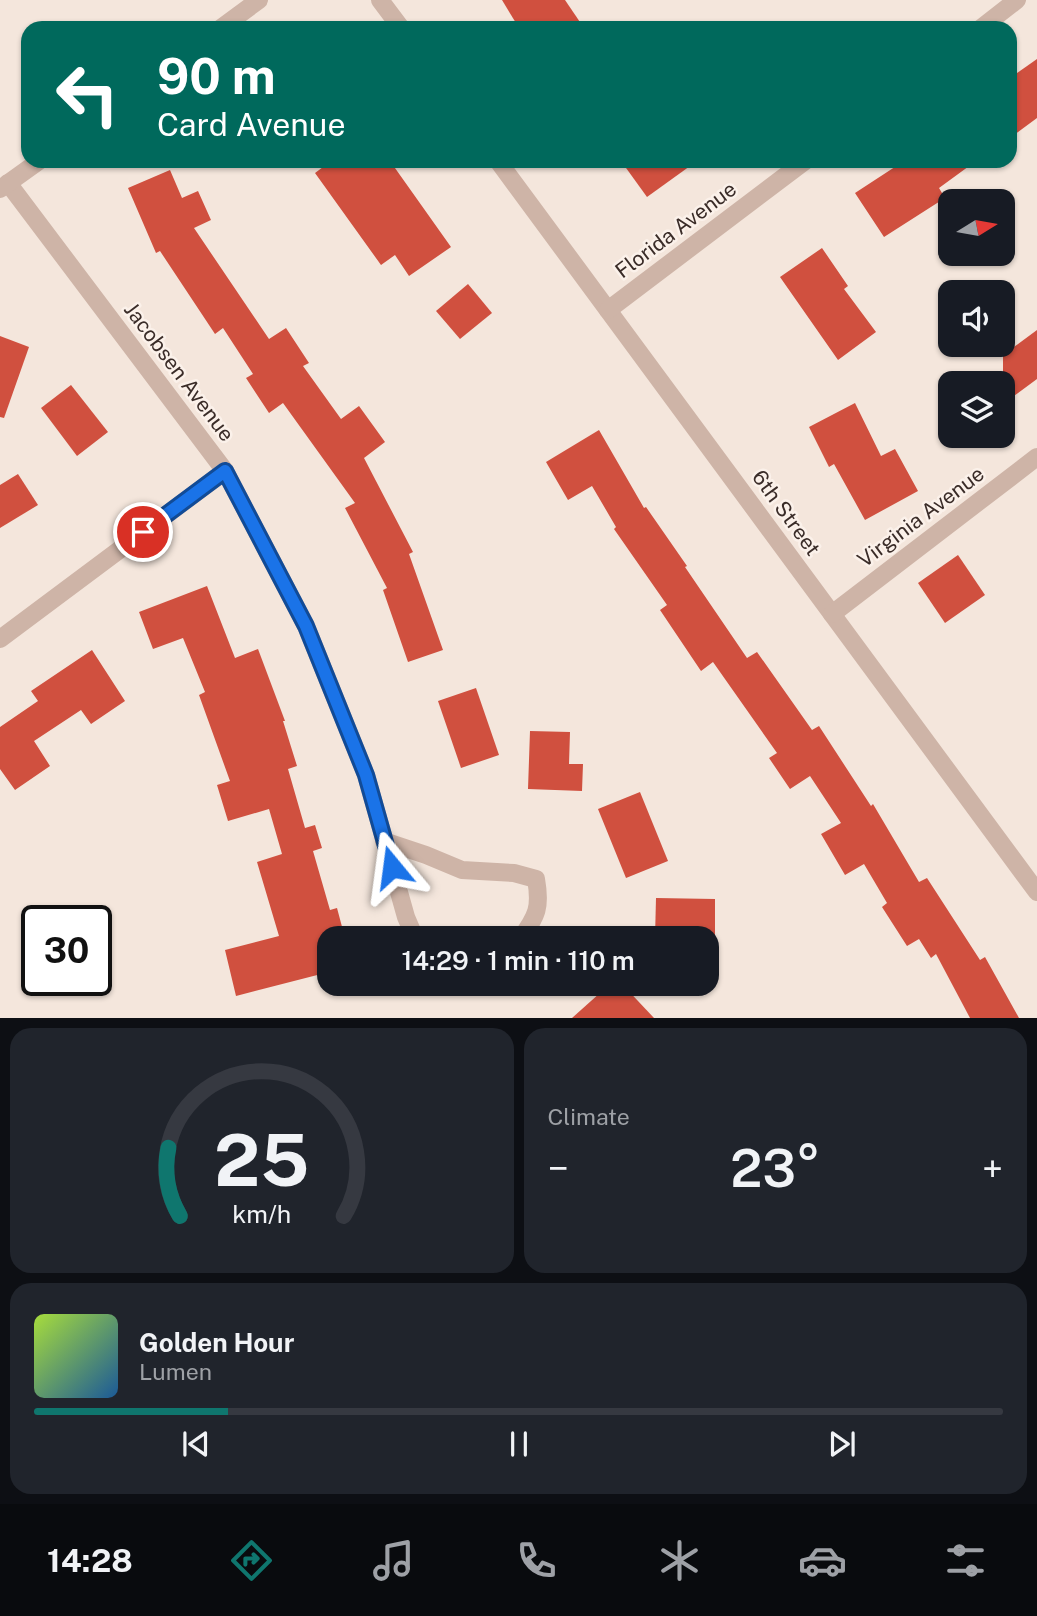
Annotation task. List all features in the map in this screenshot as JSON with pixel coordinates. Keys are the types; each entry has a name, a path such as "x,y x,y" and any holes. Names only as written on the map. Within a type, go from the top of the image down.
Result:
{"street":[{"path":"230,21 259,0"},
{"path":"380,0 396,21"},
{"path":"990,21 1017,0"},
{"path":"4,186 29,168"},
{"name":"6th Street","path":"503,168 1037,892"},
{"name":"Florida Avenue","path":"608,310 796,168"},
{"name":"Jacobsen Avenue","path":"4,186 225,471 306,626 366,775 410,926"},
{"name":"Virginia Avenue","path":"832,614 1037,457"},
{"path":"0,639 225,471"},
{"path":"384,841 462,870 514,873 536,879 540,899 530,926"}],"building":[{"path":"502,0 565,0 579,21 515,21"},
{"path":"1037,59 1037,118 1017,133 1017,73"},
{"path":"322,168 395,168 451,247 409,276 395,255 381,265 315,173"},
{"path":"626,168 687,168 647,197"},
{"path":"893,168 966,168 938,189 938,202 884,237 855,193"},
{"path":"170,170 182,198 198,191 211,220 194,228 269,339 286,328 309,363 303,366 341,419 359,406 385,442 364,458 413,552 409,554 443,650 408,662 383,590 387,588 345,508 355,503 283,403 269,413 246,378 253,374 223,328 215,334 160,251 156,253 128,188"},
{"path":"822,248 848,286 844,289 876,332 838,360 780,277"},
{"path":"468,284 492,313 460,339 436,311"},
{"path":"1037,330 1037,379 1015,395 1015,371 1003,371 1003,357 1015,357 1015,346"},
{"path":"0,336 29,347 4,418 0,417"},
{"path":"71,385 108,432 77,456 41,408"},
{"path":"855,403 881,456 895,449 918,491 865,520 834,464 829,467 809,427"},
{"path":"599,430 644,508 646,507 687,566 685,567 747,658 757,652 812,730 819,726 871,806 873,804 919,882 927,878 980,960 985,957 1019,1018 970,1018 936,954 931,958 919,939 907,946 882,907 887,903 864,864 845,875 821,834 841,823 810,776 790,789 769,758 777,753 713,662 701,671 660,610 667,605 614,529 616,527 592,486 568,500 546,462"},
{"path":"18,474 38,505 0,528 0,485"},
{"path":"958,555 985,595 945,623 918,583"},
{"path":"207,586 235,658 258,649 285,721 297,766 288,769 305,828 315,825 322,848 313,851 330,910 337,908 342,926 317,926 317,975 236,996 225,950 279,936 257,862 282,854 269,809 228,821 217,785 230,781 199,695 205,692 183,638 153,649 139,612"},
{"path":"92,650 125,701 91,724 81,710 34,741 50,766 15,790 0,769 0,727 38,701 31,691"},
{"path":"476,688 499,755 461,768 438,701"},
{"path":"530,731 570,732 569,764 583,764 582,791 528,789"},
{"path":"640,792 668,861 626,878 598,809"},
{"path":"656,898 715,899 715,926 655,926"},
{"path":"597,996 633,996 654,1018 572,1018"}],"route":[{"path":"143,532 225,471 306,626 366,775 392,867"}]}
